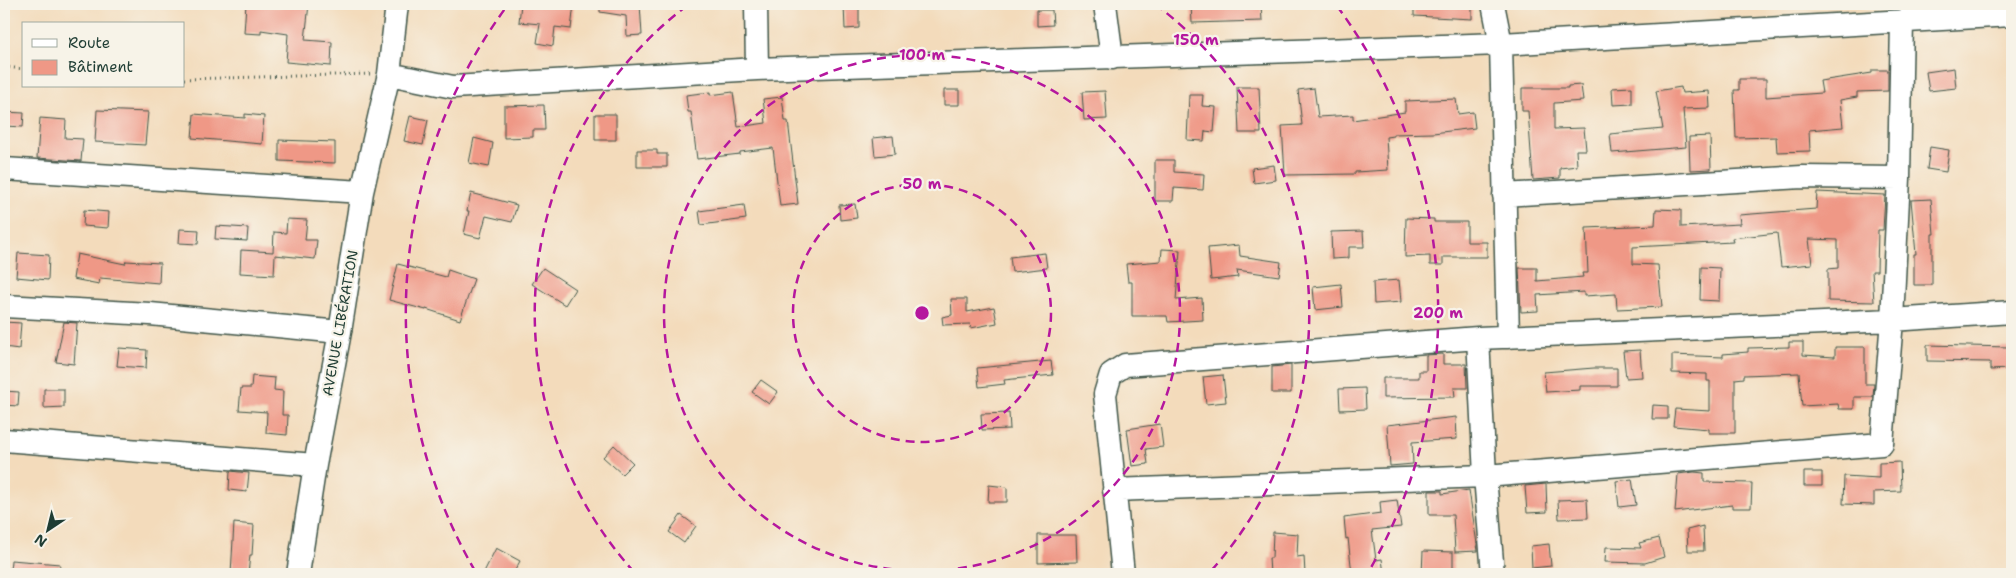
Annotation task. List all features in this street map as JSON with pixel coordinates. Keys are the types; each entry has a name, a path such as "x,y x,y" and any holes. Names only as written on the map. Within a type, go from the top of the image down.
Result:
{"street":[{"name":"AVENUE LIBÉRATION","path":"298,574 362,192 389,74 397,4"},
{"path":"756,4 757,69"},
{"path":"1105,4 1112,58"},
{"path":"1493,4 1501,44 1508,337"},
{"path":"389,74 453,87 757,69 1501,44 2012,15"},
{"path":"1114,490 1485,476 1882,444 1892,320 1899,178 1902,21"},
{"path":"4,169 362,192"},
{"path":"1504,195 1802,177 1899,178"},
{"path":"4,306 150,314 340,332"},
{"path":"1123,574 1104,394 1111,374 1125,365 1478,338 1892,320 2012,312"},
{"path":"1478,338 1485,476 1493,574"},
{"path":"4,440 315,465"}],"path":[{"path":"4,67 22,69"},
{"path":"185,79 389,74"}],"building":[{"path":"246,4 280,7 280,4 309,4 305,40 332,42 331,66 286,62 288,34 261,30 261,34 244,33"},
{"path":"521,4 574,4 571,29 555,27 553,46 537,43 540,24 519,22"},
{"path":"600,4 640,4 642,35 627,36 626,16 600,12"},
{"path":"1191,4 1261,4 1262,21 1192,23"},
{"path":"1414,4 1472,4 1472,19 1414,16"},
{"path":"844,5 859,5 859,28 845,29"},
{"path":"1037,10 1052,10 1053,25 1037,26"},
{"path":"1954,68 1956,88 1929,91 1926,72"},
{"path":"1872,70 1888,70 1888,91 1857,92 1857,97 1840,100 1843,127 1809,130 1810,151 1777,152 1776,137 1736,138 1734,90 1739,90 1739,79 1766,79 1766,97 1822,93 1820,81 1872,73"},
{"path":"1581,85 1583,101 1554,103 1554,129 1584,128 1586,150 1576,150 1577,166 1560,168 1560,178 1533,180 1528,111 1522,111 1522,88 1568,88 1568,86"},
{"path":"1237,87 1259,87 1261,133 1239,133"},
{"path":"1632,87 1632,104 1613,105 1612,88"},
{"path":"1681,87 1682,93 1709,91 1710,108 1683,109 1686,147 1612,153 1610,134 1663,129 1656,91"},
{"path":"1314,88 1318,117 1353,115 1353,120 1405,112 1405,101 1456,99 1458,114 1473,112 1475,128 1433,133 1393,134 1393,136 1386,137 1388,170 1355,172 1355,174 1285,175 1282,126 1302,125 1298,90"},
{"path":"944,90 959,90 959,105 944,105"},
{"path":"1105,91 1107,119 1084,120 1082,92"},
{"path":"710,92 710,95 733,92 738,127 766,123 763,99 782,97 785,121 788,121 798,204 780,206 773,148 697,159 691,112 688,112 686,95"},
{"path":"1189,95 1203,95 1202,106 1216,107 1214,132 1205,131 1204,141 1187,140"},
{"path":"544,105 545,130 533,130 533,137 504,138 504,106"},
{"path":"97,110 148,112 145,145 95,142"},
{"path":"4,112 24,113 23,127 4,126"},
{"path":"194,114 245,118 245,114 264,116 262,144 192,138"},
{"path":"595,114 616,114 616,140 595,140"},
{"path":"410,116 428,120 423,145 404,141"},
{"path":"40,118 66,120 65,138 83,139 81,161 37,158"},
{"path":"893,136 895,154 875,156 873,138"},
{"path":"1710,136 1711,169 1690,170 1689,137"},
{"path":"474,138 493,143 489,167 469,163"},
{"path":"279,140 335,142 335,163 279,161"},
{"path":"1930,147 1949,150 1946,172 1927,169"},
{"path":"637,150 657,150 657,154 667,154 667,167 637,167"},
{"path":"1155,160 1174,160 1174,172 1204,174 1203,190 1174,188 1173,201 1155,201"},
{"path":"1274,165 1276,180 1254,183 1252,168"},
{"path":"1817,192 1885,195 1883,230 1878,230 1877,271 1872,271 1874,302 1828,301 1828,269 1838,268 1838,240 1809,239 1812,264 1781,267 1777,233 1732,238 1733,242 1633,247 1633,264 1658,265 1662,307 1617,309 1616,294 1584,296 1584,292 1537,295 1538,311 1521,312 1519,268 1537,268 1537,281 1583,277 1582,273 1588,273 1586,228 1655,225 1656,209 1681,210 1681,227 1740,224 1739,215 1816,209"},
{"path":"471,193 517,205 512,222 486,216 480,238 464,234"},
{"path":"1931,199 1934,234 1932,234 1932,285 1914,285 1914,254 1916,254 1911,200"},
{"path":"855,204 857,218 840,220 839,205"},
{"path":"744,205 746,219 701,225 699,211"},
{"path":"84,210 109,212 108,228 83,226"},
{"path":"1406,218 1434,219 1434,222 1467,222 1467,242 1487,242 1487,257 1443,257 1443,265 1430,265 1430,256 1405,257"},
{"path":"287,219 307,220 305,240 317,240 315,259 275,255 274,275 240,273 241,250 273,252 274,232 286,233"},
{"path":"216,226 248,228 247,241 215,239"},
{"path":"180,229 199,230 198,244 179,243"},
{"path":"1363,231 1364,247 1349,247 1349,258 1332,259 1331,232"},
{"path":"1239,245 1240,256 1281,262 1279,276 1237,270 1238,277 1211,280 1208,248"},
{"path":"1162,249 1180,250 1176,300 1202,298 1203,320 1168,322 1167,316 1132,316 1132,282 1128,282 1126,264 1161,261"},
{"path":"18,253 49,255 48,280 16,277"},
{"path":"1045,253 1047,268 1012,272 1010,257"},
{"path":"77,254 125,264 126,261 160,263 159,283 100,278 99,284 73,279"},
{"path":"398,264 446,277 448,270 474,279 460,320 389,300"},
{"path":"1701,267 1720,268 1719,301 1700,300"},
{"path":"543,268 575,289 565,305 532,284"},
{"path":"1399,280 1401,302 1374,304 1373,282"},
{"path":"1341,284 1343,307 1315,310 1313,287"},
{"path":"951,299 967,299 967,312 994,307 997,323 971,328 970,324 943,325 942,317 952,315"},
{"path":"4,322 21,323 19,349 4,347"},
{"path":"64,322 77,323 74,364 56,362"},
{"path":"1789,342 1803,342 1803,355 1835,357 1835,347 1865,347 1865,384 1874,384 1873,397 1854,397 1854,409 1839,409 1838,404 1802,406 1799,373 1744,375 1744,378 1735,379 1735,433 1709,433 1709,429 1673,426 1675,409 1710,411 1710,381 1707,381 1707,374 1672,373 1672,355 1723,357 1723,354 1748,352 1748,348 1789,347"},
{"path":"1927,345 2009,347 2010,369 1990,370 1990,362 1927,361"},
{"path":"119,348 147,350 146,368 117,366"},
{"path":"1640,350 1642,377 1626,378 1623,351"},
{"path":"1443,354 1443,364 1466,364 1467,388 1454,388 1455,397 1383,398 1383,378 1419,378 1419,371 1426,371 1426,355"},
{"path":"1051,361 1053,375 1004,380 1005,384 979,387 977,368"},
{"path":"1291,365 1291,393 1272,393 1272,367"},
{"path":"1617,368 1617,386 1580,386 1580,390 1546,392 1544,372"},
{"path":"1223,375 1226,402 1206,404 1203,377"},
{"path":"252,376 275,378 274,390 283,391 282,415 288,415 287,435 266,433 267,412 239,410 241,388 251,388"},
{"path":"761,380 778,392 769,404 752,392"},
{"path":"1365,388 1366,409 1340,410 1339,389"},
{"path":"44,389 64,389 64,407 44,408"},
{"path":"4,391 19,392 18,406 4,405"},
{"path":"1653,405 1668,406 1668,419 1652,419"},
{"path":"1009,413 1010,429 982,430 981,414"},
{"path":"1456,417 1457,439 1412,442 1413,464 1390,466 1387,425"},
{"path":"1160,424 1163,447 1146,449 1148,464 1132,466 1127,429"},
{"path":"614,445 633,463 622,474 603,457"},
{"path":"1900,462 1901,491 1874,492 1874,505 1843,504 1844,476 1879,478 1879,463"},
{"path":"230,471 249,473 247,492 229,490"},
{"path":"1804,472 1822,472 1822,486 1804,486"},
{"path":"1704,473 1704,482 1752,483 1751,508 1732,508 1732,505 1675,512 1678,474"},
{"path":"1632,479 1636,505 1619,507 1616,481"},
{"path":"1546,484 1547,512 1527,513 1525,486"},
{"path":"989,485 1007,487 1007,502 988,502"},
{"path":"1469,490 1478,551 1455,552 1453,515 1429,515 1429,491 1442,491 1442,494"},
{"path":"1587,499 1588,518 1559,519 1558,500"},
{"path":"1397,500 1401,527 1372,530 1376,560 1382,559 1384,574 1352,574 1344,518 1381,513 1380,502"},
{"path":"681,515 696,526 684,543 669,532"},
{"path":"234,523 254,525 252,555 250,555 248,574 231,574"},
{"path":"1703,526 1704,551 1688,551 1687,530"},
{"path":"1273,532 1298,534 1297,557 1304,556 1305,574 1270,574 1269,558 1272,558"},
{"path":"1038,535 1076,535 1077,562 1038,563"},
{"path":"1659,538 1664,557 1645,563 1605,562 1606,547 1641,548 1639,543"},
{"path":"1549,544 1551,566 1532,568 1531,546"},
{"path":"496,548 520,561 513,574 483,574"},
{"path":"1423,551 1453,552 1453,574 1422,574"},
{"path":"11,560 60,564 59,574 10,574"}]}
